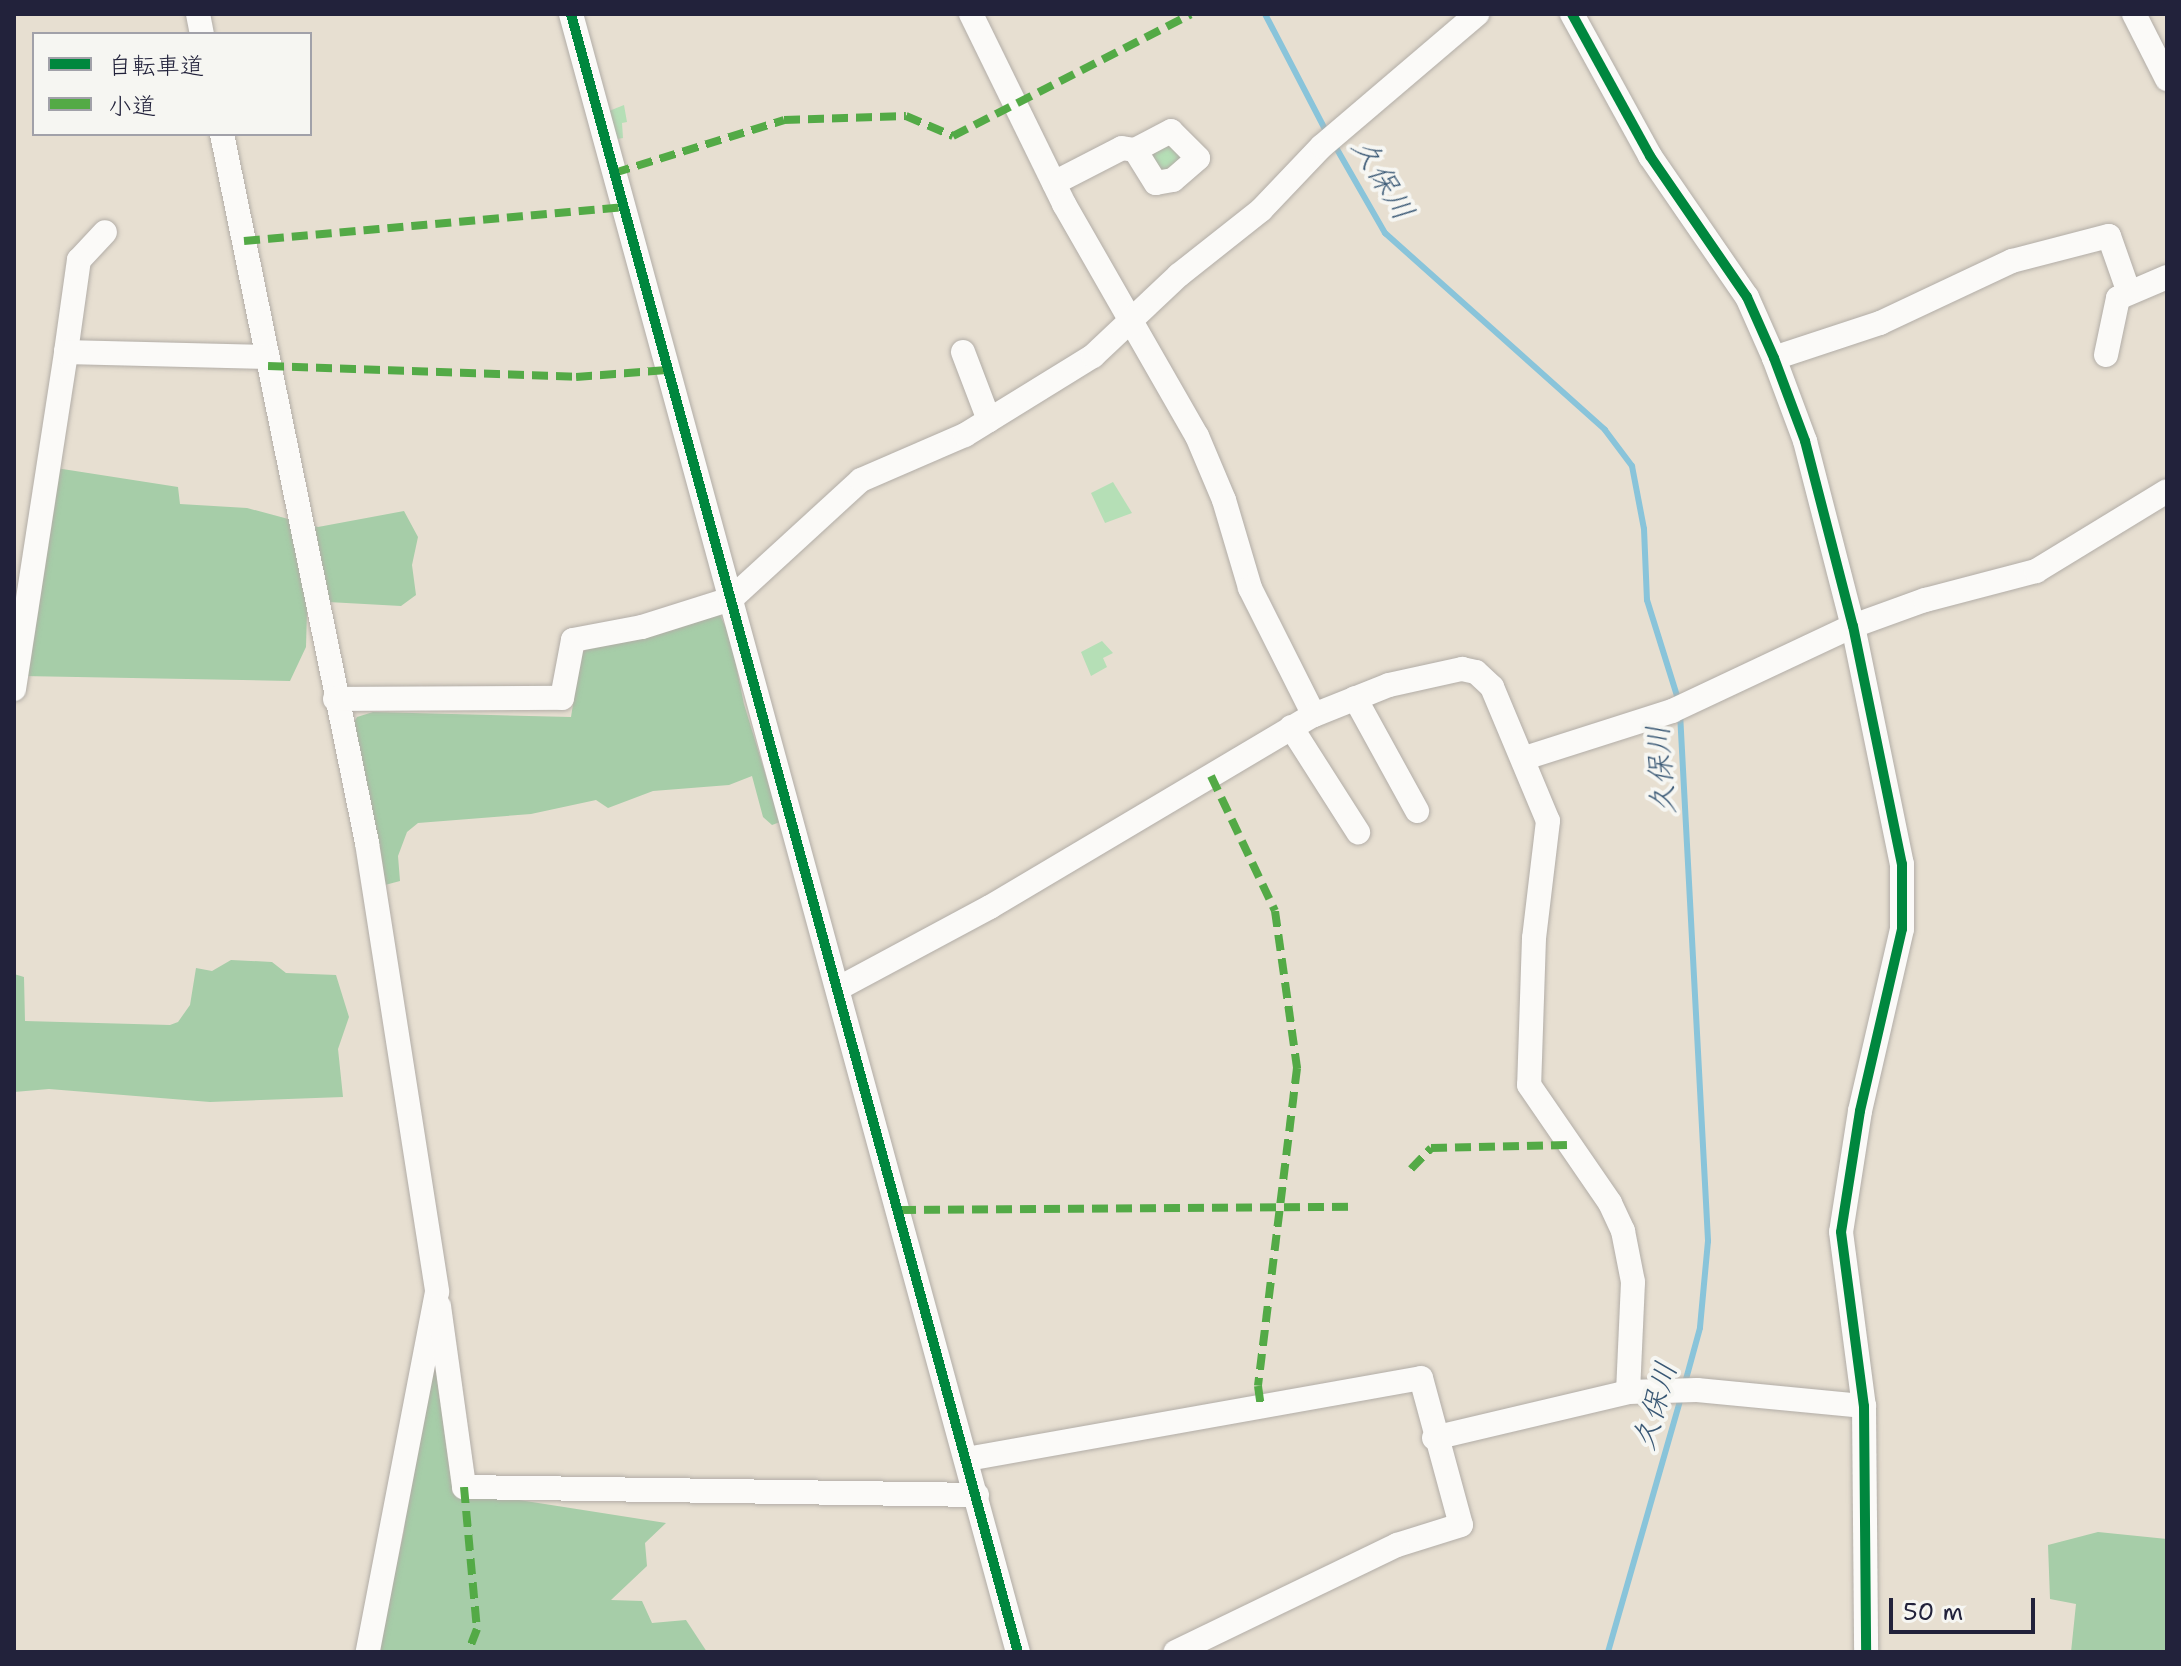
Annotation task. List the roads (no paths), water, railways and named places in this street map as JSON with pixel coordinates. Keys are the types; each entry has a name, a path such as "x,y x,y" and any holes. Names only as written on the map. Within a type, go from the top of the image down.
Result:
{"street":[{"path":"571,14 1018,1652"},
{"path":"971,14 1054,183 1197,436 1224,500 1250,588 1314,715"},
{"path":"335,699 562,698 573,640 642,627 731,599 861,480 989,420 1093,356 1179,275 1261,210 1332,139 1477,14"},
{"path":"1572,14 1650,156 1747,297 1774,358 1805,441 1853,626 1902,864 1902,929 1843,1197 1843,1256 1864,1406 1866,1652"},
{"path":"2134,14 2167,79"},
{"path":"222,136 335,699 367,843 464,1487 977,1495"},
{"path":"1054,183 1122,148 1135,150"},
{"path":"14,689 79,260 105,232"},
{"path":"1774,358 1880,323 2012,261 2109,236 2128,290"},
{"path":"2106,355 2109,323 2118,298 2128,290 2167,277"},
{"path":"66,352 266,357"},
{"path":"963,352 989,420"},
{"path":"1525,758 1683,707 1853,626 1925,600 2036,571 2167,491"},
{"path":"839,988 990,907 1314,715 1418,678 1462,669 1476,672 1492,687 1544,807 1548,836 1534,938 1529,1085 1610,1203 1623,1231 1633,1282 1628,1392"},
{"path":"1355,698 1417,811"},
{"path":"1291,727 1358,832"},
{"path":"368,1652 437,1292"},
{"path":"967,1459 1421,1378 1434,1438 1461,1525 1397,1545 1176,1652"},
{"path":"1434,1438 1628,1392 1697,1390 1864,1406"}],"waterway":[{"name":"久保川","path":"1265,14 1328,135"},
{"name":"久保川","path":"1334,144 1385,233 1605,430 1632,466 1644,529 1647,600 1679,702"},
{"name":"久保川","path":"1680,713 1708,1241 1700,1328 1685,1383"},
{"name":"久保川","path":"1608,1652 1681,1398"}]}
